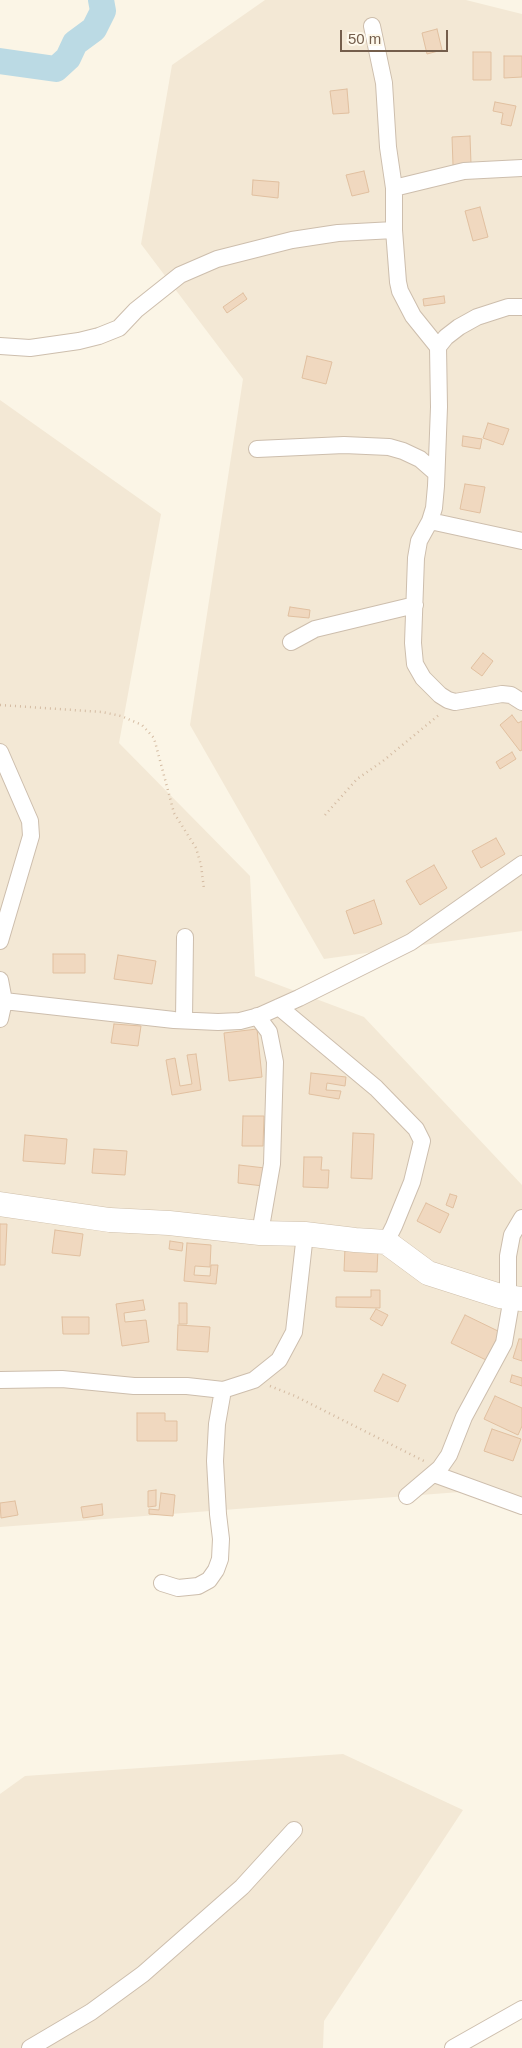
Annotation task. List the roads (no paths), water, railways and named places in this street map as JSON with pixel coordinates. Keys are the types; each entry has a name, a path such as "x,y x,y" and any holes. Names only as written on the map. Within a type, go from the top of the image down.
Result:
{"street":[{"path":"372,26 384,84 388,147 394,188 394,230 400,292 413,316 438,347 439,408 434,508 430,521 419,541 416,558 413,643 415,664 423,678 440,695 455,702 502,694 511,695 522,702"},
{"path":"394,188 464,171 522,168"},
{"path":"0,346 30,348 79,341 119,328 136,310 180,275 217,259 292,240 338,233 394,230"},
{"path":"438,347 446,337 477,317 508,307 522,307"},
{"path":"257,449 344,445 390,448 403,451 420,459 436,474"},
{"path":"430,521 522,541"},
{"path":"291,642 314,629 415,605"},
{"path":"0,752 4,769 30,821 31,836 0,941"},
{"path":"4,1002 184,1020 233,1022 257,1016 411,942 522,864"},
{"path":"184,1020 186,937"},
{"path":"0,980 4,1002 0,1020"},
{"path":"279,1007 376,1088 416,1129 422,1141 412,1182 386,1242"},
{"path":"257,1016 269,1032 275,1062 272,1164 260,1234"},
{"path":"0,1204 110,1220 169,1223 260,1234 305,1234 386,1242 428,1273 514,1298"},
{"path":"407,1496 437,1471 449,1455 464,1417 504,1343 514,1298 508,1256 512,1236 522,1218"},
{"path":"0,1380 62,1379 134,1386 187,1386 223,1390 254,1380 267,1372 279,1360 294,1332 305,1234"},
{"path":"162,1583 178,1588 198,1586 209,1580 216,1570 220,1559 221,1539 215,1461 217,1424 223,1390"},
{"path":"437,1471 522,1506"},
{"path":"30,2048 91,2012 143,1974 242,1888 294,1830"},
{"path":"453,2048 522,2009"}],"waterway":[{"path":"0,61 56,69 68,58 75,43 94,29 103,11 101,0"}]}
